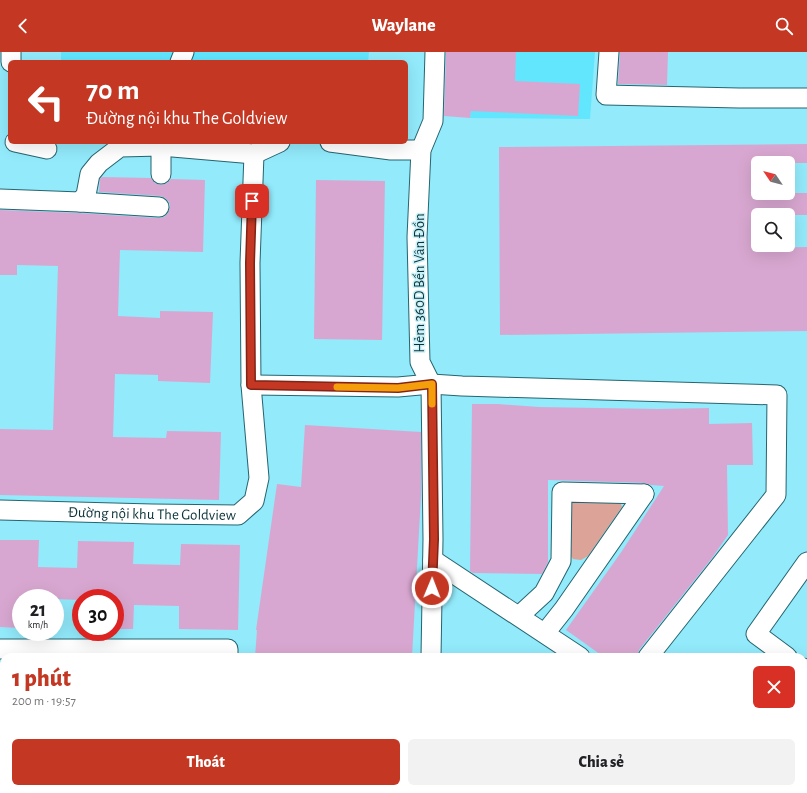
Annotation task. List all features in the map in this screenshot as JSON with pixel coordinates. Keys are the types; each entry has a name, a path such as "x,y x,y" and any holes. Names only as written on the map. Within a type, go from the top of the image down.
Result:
{"street":[{"name":"Hẻm 360D Bến Vân Đồn","path":"431,653 434,539 432,384 420,362 417,237 421,150 433,121 435,52"},
{"path":"609,52 606,95 807,98"},
{"path":"24,144 47,149"},
{"path":"80,202 86,195 90,174 99,163 120,147 161,146 254,154 276,144"},
{"path":"345,144 391,150 421,150"},
{"path":"161,146 161,174"},
{"name":"Đường nội khu The Goldview","path":"0,510 238,515 254,501 259,478 251,385 250,263 254,154"},
{"path":"0,199 159,207"},
{"path":"251,385 398,388 432,384 777,395 776,495 651,653"},
{"path":"519,616 544,593 561,561 562,492 644,494 564,609 545,633"},
{"path":"433,560 574,653"},
{"path":"782,653 756,634 807,562"},
{"path":"0,649 228,649 228,653"}],"shaded area":[{"path":"61,52 369,52 368,60 61,60"},
{"path":"475,52 595,52 590,119 470,118"},
{"path":"570,500 618,501 622,507 588,556 581,560 573,559 568,552"}],"building":[{"path":"446,52 516,52 515,81 580,84 578,116 471,111 470,118 444,116"},
{"path":"620,52 668,52 667,85 618,84"},
{"path":"807,144 807,163 795,163 795,156 751,156 751,200 795,200 795,193 807,193 807,215 795,215 795,208 751,208 751,252 795,252 795,247 807,247 807,331 500,335 499,147"},
{"path":"102,177 151,178 155,183 161,185 167,183 171,179 205,180 203,252 120,250 118,316 160,318 160,311 213,312 210,383 158,381 158,375 115,374 113,437 166,438 167,431 221,432 219,500 0,495 0,429 53,430 58,266 17,265 17,275 0,275 0,210 158,218 164,217 168,213 170,207 169,202 160,196 99,192 100,179"},
{"path":"316,180 385,181 382,340 314,339"},
{"path":"472,404 539,407 658,409 709,408 709,424 752,423 753,465 727,465 728,535 712,558 638,653 598,653 566,630 622,551 664,486 644,483 548,480 548,562 542,574 473,573 470,571"},
{"path":"305,425 421,432 421,496 412,653 255,653 256,630 277,484 301,487"},
{"path":"0,540 39,540 38,567 77,568 78,541 134,542 133,564 180,565 181,544 240,545 238,630 179,629 179,606 134,605 133,629 124,629 124,589 72,589 72,600 64,599 64,589 12,589 12,628 0,627"}],"slow traffic":[{"path":"337,387 398,388 432,384 432,404"}],"route":[{"path":"252,201 250,263 251,385 398,388 432,384 434,539 432,588"}]}
